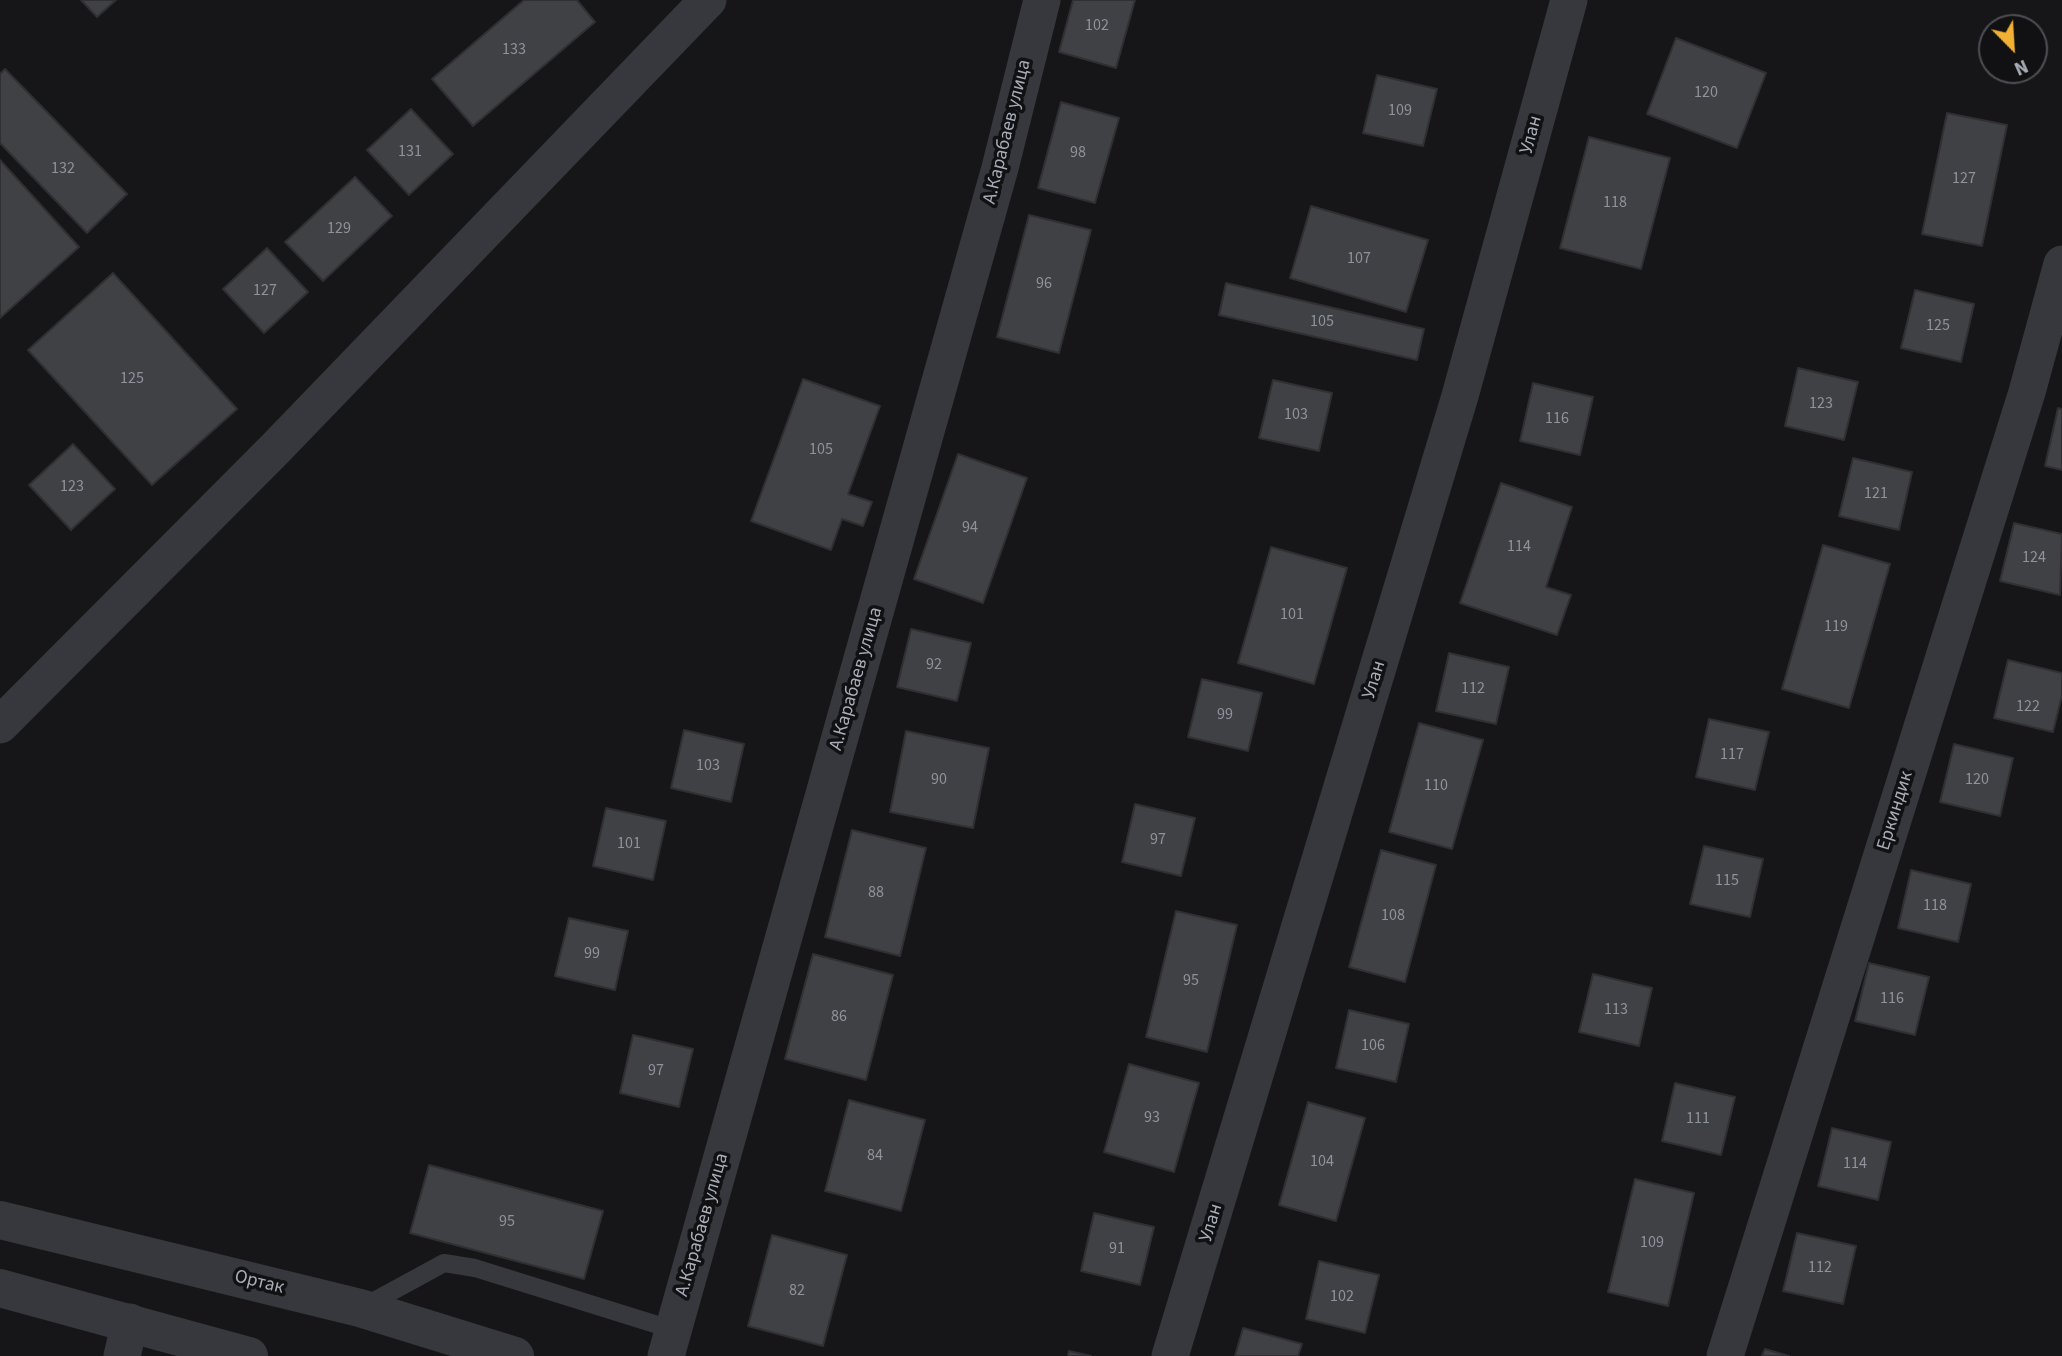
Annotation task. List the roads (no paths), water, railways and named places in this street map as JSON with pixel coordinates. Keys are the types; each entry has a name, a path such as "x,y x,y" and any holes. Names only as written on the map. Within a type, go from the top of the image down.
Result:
{"street":[{"path":"0,725 284,439 708,0"},
{"name":"А.Карабаев улица","path":"670,1343 996,181 1042,0"},
{"name":"Улан","path":"1170,1356 1456,409 1569,0"},
{"name":"Еркиндик","path":"1725,1356 2027,392 2062,264"},
{"name":"Ортак","path":"0,1220 360,1308 515,1356"},
{"path":"0,1288 126,1339 249,1356"}],"lane":[{"path":"360,1308 444,1263 475,1268 670,1343"}]}
